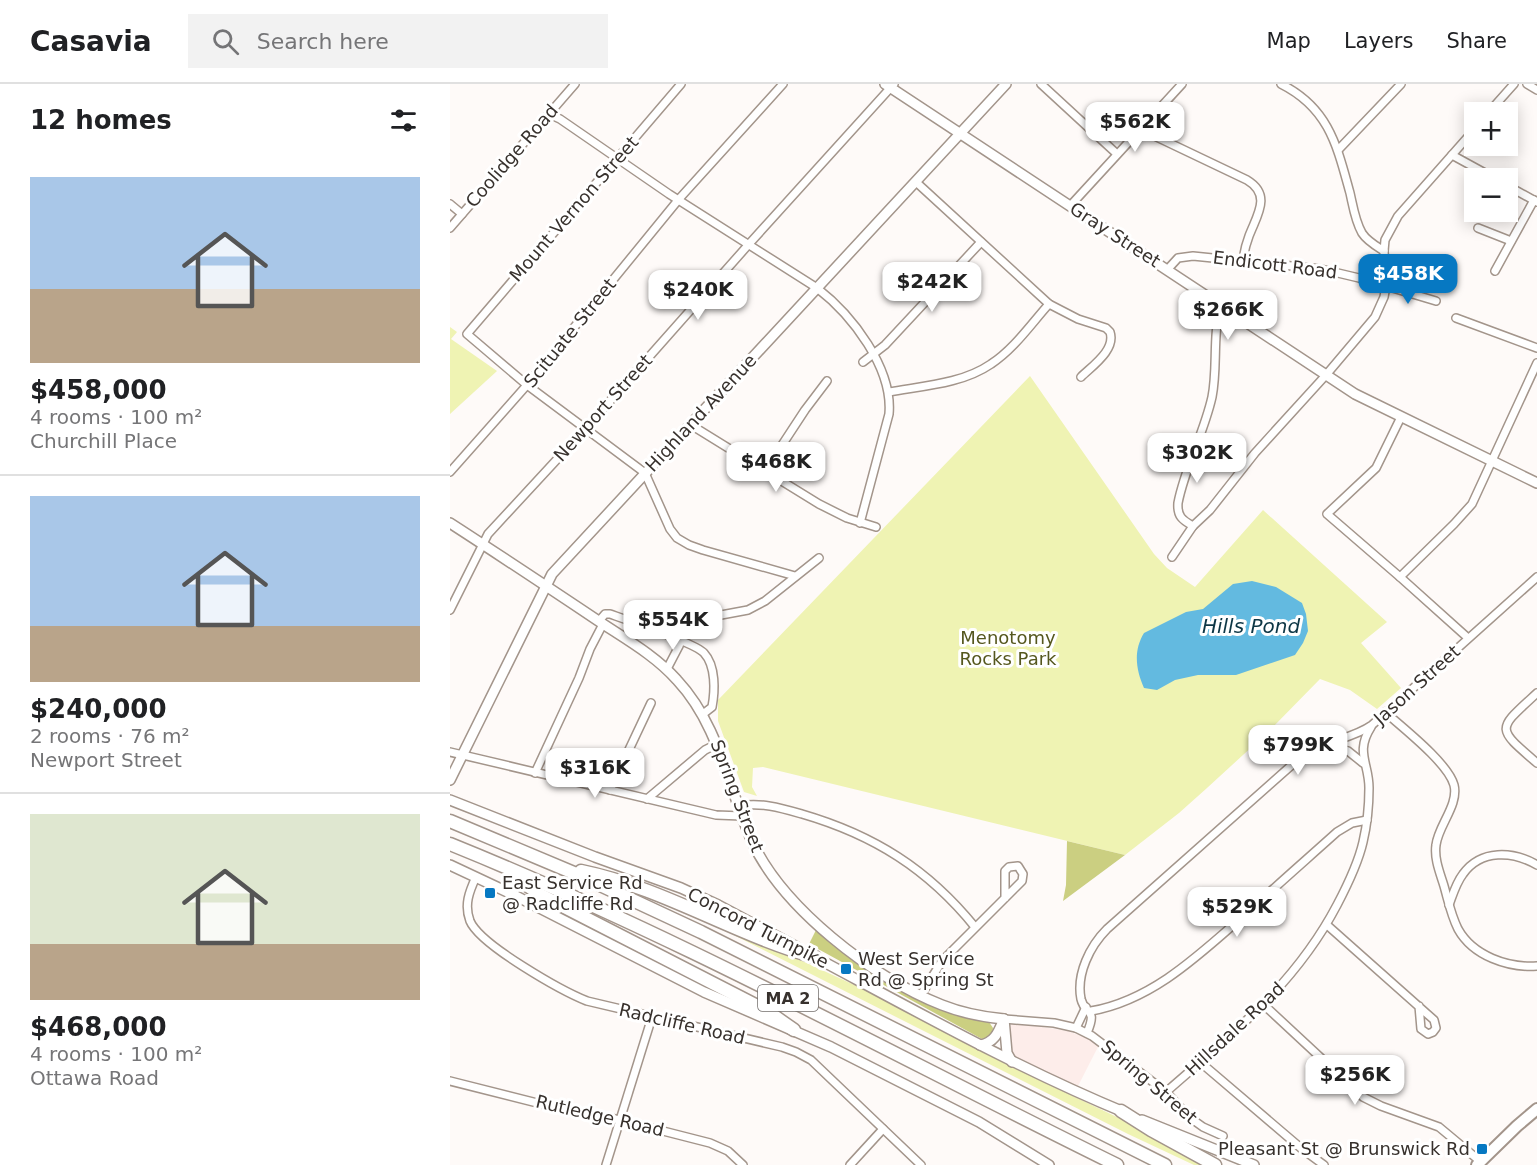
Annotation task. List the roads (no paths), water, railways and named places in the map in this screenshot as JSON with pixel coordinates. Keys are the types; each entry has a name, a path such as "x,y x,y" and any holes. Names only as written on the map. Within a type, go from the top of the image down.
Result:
{"highway":[{"name":"Concord Turnpike","path":"450,821 556,866 724,943 1165,1165"},
{"name":"MA 2","path":"450,844 608,911 712,960 1117,1165"},
{"path":"494,862 541,895 767,1011 794,1030"},
{"path":"556,866 608,876 660,894 780,947 815,957"},
{"path":"1121,1111 1215,1165"}],"main road":[{"path":"1479,1164 1517,1125 1537,1109"}],"street":[{"name":"Coolidge Road","path":"450,228 575,84"},
{"name":"Mount Vernon Street","path":"527,385 466,334 681,84"},
{"name":"Scituate Street","path":"450,472 527,385 679,199 783,84"},
{"name":"Highland Avenue","path":"450,780 555,571 1006,84"},
{"path":"1041,84 1117,154"},
{"path":"1070,206 1182,84"},
{"path":"1281,84 1291,86 1323,118 1339,149 1357,221 1370,242 1384,251"},
{"path":"1339,149 1401,84"},
{"path":"1498,102 1514,84"},
{"path":"1527,84 1537,90"},
{"name":"Gray Street","path":"890,85 1363,398 1537,483"},
{"name":"Newport Street","path":"450,610 488,534 586,428 890,85"},
{"path":"549,114 817,288 849,317 873,355 889,392 889,414 860,523"},
{"path":"1140,129 1247,180 1258,188 1261,201 1260,210 1247,242 1243,260"},
{"path":"1172,557 1193,526 1210,510 1255,453 1375,317 1386,286 1384,251 1390,229 1398,216 1464,141"},
{"path":"1452,155 1476,168"},
{"path":"916,182 1049,304 1078,319 1106,328 1110,332 1111,344 1107,351 1081,378"},
{"path":"1495,271 1535,201 1518,192"},
{"path":"450,204 462,214"},
{"path":"1478,228 1512,241"},
{"path":"863,362 885,345 981,242"},
{"name":"Endicott Road","path":"1167,270 1178,258 1185,256 1322,269 1436,301"},
{"path":"889,392 954,380 980,371 1002,356 1049,304"},
{"path":"1193,526 1179,516 1178,503 1211,399 1215,378 1217,326 1221,306"},
{"path":"1456,318 1537,348"},
{"path":"1400,577 1465,513 1478,495 1537,363"},
{"path":"765,471 827,381"},
{"path":"527,385 645,473 670,529 677,537 689,545 795,576"},
{"path":"1401,417 1373,472 1326,514 1468,638"},
{"path":"691,425 819,504 860,523 876,527"},
{"name":"Spring Street","path":"450,523 601,622 667,669 703,714 717,744 742,816 761,858 795,902 857,956 921,995 964,1012 1004,1019 1044,1021 1076,1028 1087,1033 1104,1043 1166,1092 1189,1117 1203,1127 1223,1136"},
{"path":"667,669 686,628 694,622 748,610 765,601 819,558"},
{"name":"Jason Street","path":"1087,1033 1091,1023 1088,1009 1081,998 1082,976 1088,955 1100,936 1302,756 1323,744 1350,737 1372,725 1537,577"},
{"path":"535,773 579,678 605,614 681,641 703,652 711,665 713,682 712,707 703,714"},
{"path":"1537,693 1513,715 1506,730 1509,739 1537,763"},
{"path":"610,790 651,703"},
{"path":"1385,712 1441,764 1454,785 1452,802 1435,847 1449,904 1459,930 1468,942 1481,952 1509,964 1537,966"},
{"name":"Hillsdale Road","path":"1166,1092 1264,1005 1293,972 1327,925 1345,891 1363,843 1369,784 1364,764 1363,745 1372,725"},
{"path":"647,799 705,750 717,744"},
{"path":"1323,744 1348,751 1364,764"},
{"path":"450,752 720,816 742,816"},
{"name":"Concord Turnpike","path":"450,800 694,893 1012,1062 1070,1090 1254,1165"},
{"path":"739,806 753,804 778,807 837,826 870,840 909,863 933,881 951,898 975,927"},
{"path":"1076,1028 1088,1009 1108,1007 1136,996 1170,977 1217,939 1337,832 1348,825 1367,820"},
{"path":"1449,904 1464,873 1482,859 1494,855 1512,855 1537,865"},
{"path":"450,866 704,992 794,1030 972,1119 1049,1165"},
{"name":"Radcliffe Road","path":"476,877 468,894 467,908 472,924 483,939 574,996 600,1005 796,1052 811,1060 921,1165"},
{"path":"921,995 937,967 1005,898"},
{"path":"1327,925 1419,1006"},
{"path":"1264,1005 1363,1097 1439,1127 1479,1164"},
{"path":"606,1165 652,1017"},
{"path":"980,1045 988,1044 994,1039 1004,1019"},
{"path":"1004,1019 1007,1053 1012,1062"},
{"path":"1200,1062 1306,1153 1324,1165"},
{"name":"Rutledge Road","path":"450,1081 710,1143 728,1150 743,1165"},
{"path":"850,1165 884,1129"}],"water":[{"name":"Hills Pond","path":"1252,581 1276,587 1302,603 1308,631 1295,655 1236,675 1198,675 1175,680 1157,690 1144,688 1139,674 1137,654 1144,633 1186,612 1203,609 1233,584"}],"place":[{"name":"East Service Rd @ Radcliffe Rd","path":"490,893"},
{"name":"West Service Rd @ Spring St","path":"846,969"},
{"name":"Pleasant St @ Brunswick Rd","path":"1482,1149"}],"park label":[{"name":"Menotomy Rocks Park","path":"1008,648"}]}
